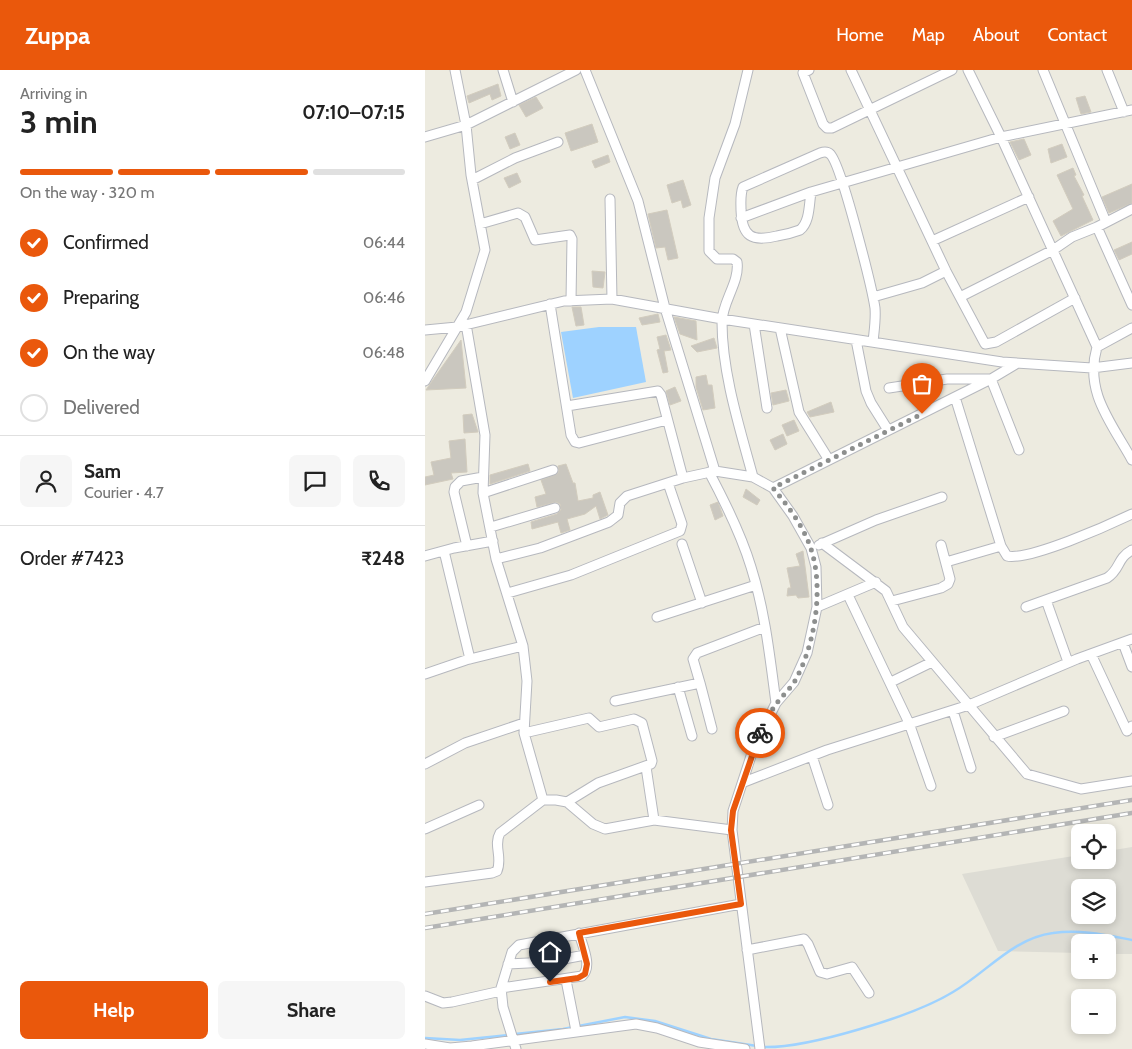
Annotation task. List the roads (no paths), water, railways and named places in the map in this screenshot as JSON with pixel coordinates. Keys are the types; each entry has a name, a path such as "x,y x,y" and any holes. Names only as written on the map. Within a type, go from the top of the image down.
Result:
{"street":[{"path":"425,381 462,325 485,250 472,180 466,125 455,70"},
{"path":"503,70 513,102"},
{"path":"425,137 466,125 576,70"},
{"path":"585,70 638,201 665,308 712,472 743,546 756,586 765,627 776,703"},
{"path":"748,70 735,124 715,178 711,202 709,251 717,259 736,260 738,266 722,319 727,366 736,412 753,477"},
{"path":"851,70 946,271 985,344 990,344 1075,298"},
{"path":"804,71 821,119 827,128 832,128 953,70"},
{"path":"968,70 1001,136 1097,347 1092,368 1093,382 1099,402 1132,460"},
{"path":"1043,70 1106,222"},
{"path":"741,218 811,192 1001,136 1065,125 1128,111 1107,70"},
{"path":"472,180 515,158 558,142"},
{"path":"811,192 804,226 793,232 763,240 755,239 747,233 741,218 740,197 743,187 820,153 826,152 831,154 843,182 873,297 875,320 873,342"},
{"path":"932,241 1029,197"},
{"path":"610,199 612,299"},
{"path":"960,298 1053,250 1072,237 1097,227 1132,208"},
{"path":"480,224 517,214 525,217 535,240 572,236 571,301"},
{"path":"1097,227 1132,305"},
{"path":"873,297 922,282 946,271"},
{"path":"425,330 462,325 550,304 612,299 722,319 940,354 1016,363 1092,368 1132,363"},
{"path":"550,304 571,435 575,442 667,420"},
{"path":"754,324 767,408"},
{"path":"462,325 485,435 483,493 496,559 523,646 527,681 524,733 543,800"},
{"path":"780,328 799,412 829,460"},
{"path":"1097,347 1132,328"},
{"path":"856,340 866,391 871,403 888,430"},
{"path":"773,488 991,379 1016,363"},
{"path":"889,388 958,378 991,379"},
{"path":"991,379 1019,450"},
{"path":"567,406 654,390 658,391 661,395 683,478"},
{"path":"955,397 1001,546 1007,556 1019,556 1065,543 1132,514"},
{"path":"483,493 553,470"},
{"path":"496,559 540,548 609,522 618,515 620,503 627,496 683,478 712,472 753,477 773,488 789,509 811,548 815,567 817,607 813,628 800,670 790,689 776,703 753,750 733,811 731,830 760,1047"},
{"path":"467,546 454,492 455,486 461,481 483,477"},
{"path":"508,593 571,575 680,531 682,524 668,483"},
{"path":"811,548 876,520 942,497"},
{"path":"491,527 555,508"},
{"path":"425,556 493,541"},
{"path":"822,543 886,591 892,601 899,622 1027,774 1081,789 1132,781"},
{"path":"682,544 702,603"},
{"path":"892,601 946,586 950,579 941,545"},
{"path":"945,562 1001,546"},
{"path":"1026,607 1107,578 1116,570 1120,559 1132,550"},
{"path":"443,551 470,659"},
{"path":"817,607 848,596 876,582"},
{"path":"657,617 756,586"},
{"path":"848,596 891,682 909,723 931,786"},
{"path":"1045,600 1068,662"},
{"path":"712,729 693,659 697,653 765,627"},
{"path":"744,782 909,723 953,711 1024,683 1068,662 1127,641 1132,667"},
{"path":"425,674 470,659 523,646"},
{"path":"1091,654 1127,731 1132,726"},
{"path":"891,682 932,662"},
{"path":"615,700 700,683"},
{"path":"678,687 692,736"},
{"path":"953,711 971,768"},
{"path":"994,737 1064,711"},
{"path":"524,733 588,718 599,727 636,719 642,723 652,761 646,767 598,783 567,802"},
{"path":"425,764 465,743 524,723"},
{"path":"813,756 828,805"},
{"path":"646,767 654,820"},
{"path":"425,882 497,871 500,861 497,837 543,800 567,802 593,824 605,830 654,820 731,830"},
{"path":"425,829 479,805"},
{"path":"513,1040 503,1007 501,989 512,952 522,944 741,904"},
{"path":"425,996 443,1002 452,1002 501,989 578,978 585,974 587,964 579,933"},
{"path":"747,950 804,939 808,944 817,969 827,974 852,967 869,993"},
{"path":"508,964 549,962 585,955"},
{"path":"566,980 575,1028"},
{"path":"425,1044 450,1048 513,1040 575,1028 629,1024 643,1025 699,1042 745,1049"}],"water":[{"path":"599,327 636,327 646,382 573,398 561,332"}],"waterway":[{"path":"762,1047 805,1043 831,1037 913,1011 953,992 1012,949 1039,936 1073,932 1093,933 1132,940"},
{"path":"515,1034 563,1029 625,1017 655,1021 711,1039 757,1046"},
{"path":"425,1038 460,1040 509,1035"}],"railway":[{"path":"425,914 1132,800"},
{"path":"425,928 1132,813"}]}
